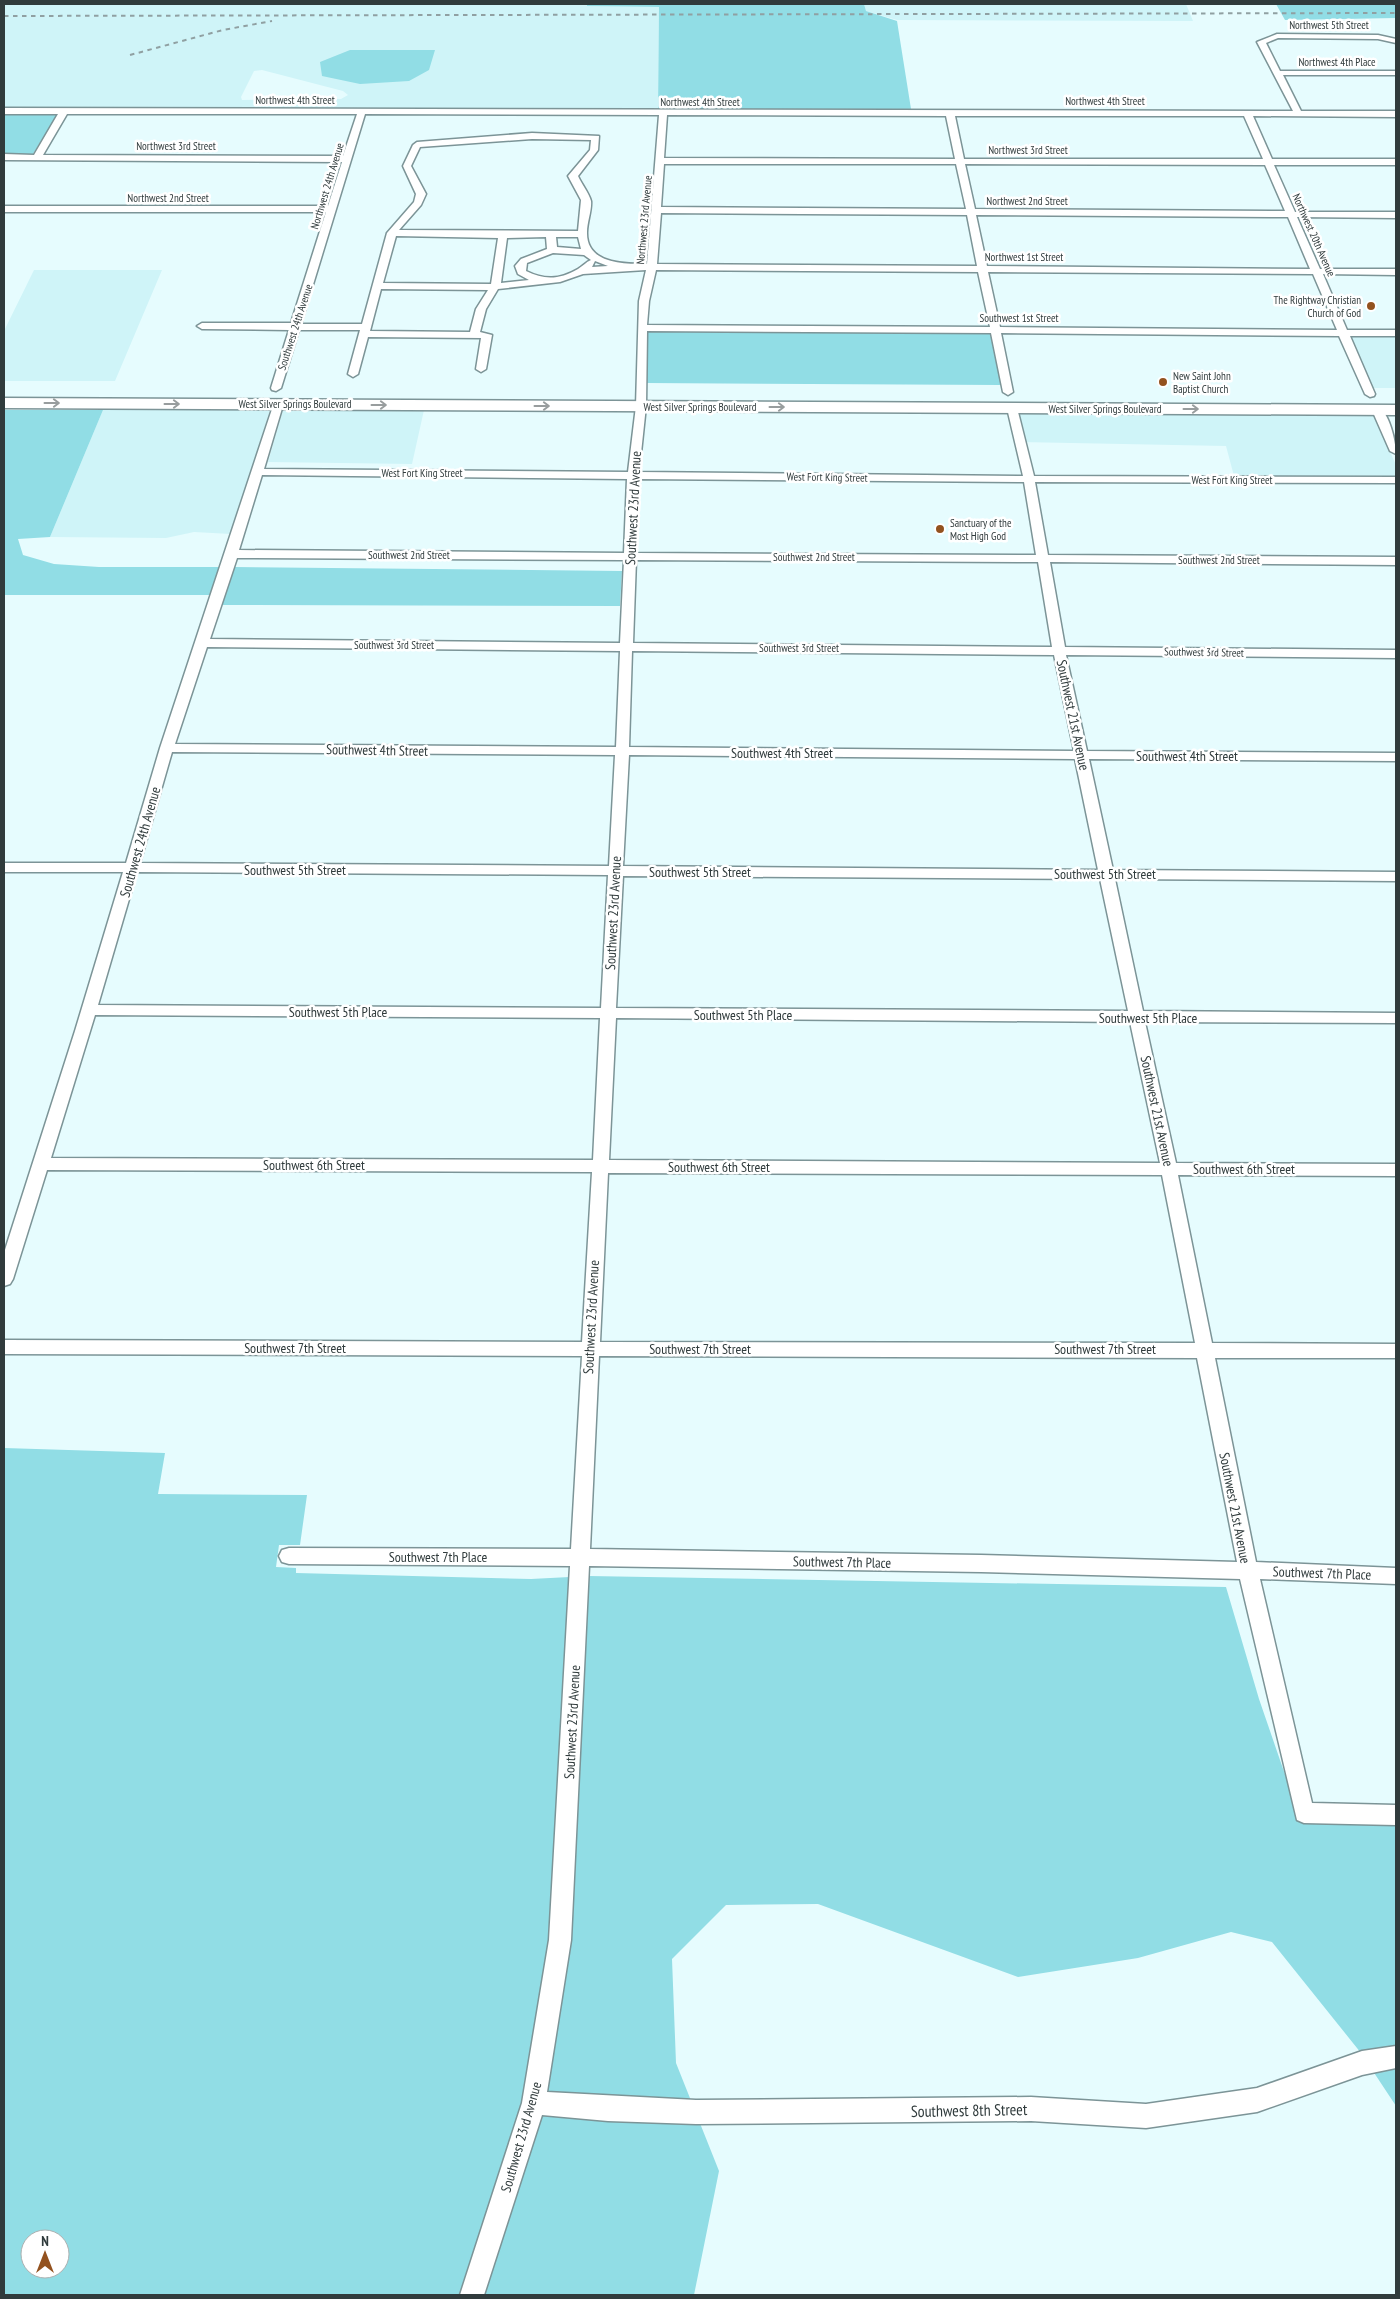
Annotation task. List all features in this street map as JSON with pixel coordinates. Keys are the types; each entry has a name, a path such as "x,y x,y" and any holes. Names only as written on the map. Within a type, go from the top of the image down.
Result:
{"main road":[{"name":"West Silver Springs Boulevard","path":"256,388 277,396 640,398 855,408 1396,410"},
{"name":"West Silver Springs Boulevard","path":"277,396 295,388"},
{"name":"West Silver Springs Boulevard","path":"4,403 221,404 343,388 363,389"},
{"name":"West Silver Springs Boulevard","path":"620,390 640,398 660,390"},
{"path":"988,392 1026,392"},
{"path":"855,408 868,402 982,403 1001,399 1008,392"},
{"path":"1012,408 1018,402 1042,396 1124,396 1130,392"},
{"path":"1302,393 1396,396"},
{"path":"1336,410 1357,404 1370,394"},
{"path":"1377,410 1382,404 1396,396"}],"street":[{"name":"Northwest 5th Street","path":"1277,73 1261,42 1268,38 1378,37 1393,40"},
{"name":"Northwest 4th Place","path":"1277,73 1396,73"},
{"path":"1277,73 1298,113"},
{"name":"Northwest 4th Street","path":"4,111 362,111 662,114 950,112 1396,114"},
{"path":"37,157 64,111"},
{"name":"Northwest 24th Avenue","path":"315,267 362,111"},
{"path":"950,112 1008,392"},
{"name":"Northwest 20th Avenue","path":"1247,113 1370,394"},
{"name":"Northwest 23rd Avenue","path":"642,328 644,301 652,267 662,114"},
{"path":"353,374 392,233 418,203 420,194 407,166 417,145 532,136 596,138 594,150 572,176 586,200 582,234 590,255 584,271"},
{"name":"Northwest 3rd Street","path":"4,157 348,159"},
{"name":"Northwest 3rd Street","path":"660,161 1396,162"},
{"name":"Northwest 2nd Street","path":"4,208 332,209"},
{"name":"Northwest 2nd Street","path":"657,210 1396,215"},
{"path":"392,233 582,234"},
{"path":"551,234 552,250"},
{"path":"474,335 481,309 495,286 503,235"},
{"path":"539,281 521,272 520,266 524,261 552,250 590,255 623,267"},
{"name":"Southwest 24th Avenue","path":"4,1279 90,1010 167,748 258,472 295,326 315,267"},
{"path":"376,286 495,286 564,278 584,271 623,267"},
{"name":"Northwest 1st Street","path":"623,267 1396,272"},
{"path":"202,326 295,326 487,335 481,369"},
{"name":"Southwest 1st Street","path":"642,328 1396,333"},
{"name":"Southwest 23rd Avenue","path":"472,2295 534,2103 560,1940 582,1557 589,1349 622,753 633,474 640,398 642,328"},
{"name":"Southwest 21st Avenue","path":"1012,408 1029,479 1059,650 1169,1169 1248,1570 1304,1813"},
{"path":"1377,410 1396,451"},
{"name":"West Fort King Street","path":"258,472 1029,479 1396,480"},
{"name":"Southwest 2nd Street","path":"232,554 1396,561"},
{"name":"Southwest 3rd Street","path":"201,643 1396,654"},
{"name":"Southwest 4th Street","path":"167,748 622,753 1396,757"},
{"name":"Southwest 5th Street","path":"4,867 1396,876"},
{"name":"Southwest 5th Place","path":"90,1010 1137,1018 1396,1018"},
{"name":"Southwest 6th Street","path":"42,1164 1396,1170"},
{"name":"Southwest 7th Street","path":"4,1347 1396,1351"},
{"name":"Southwest 7th Place","path":"288,1556 582,1557 1248,1570 1396,1576"},
{"path":"1304,1813 1396,1815"},
{"name":"Southwest 8th Street","path":"534,2103 608,2109 696,2112 778,2113 1031,2108 1146,2116 1257,2100 1299,2087 1362,2062 1396,2056"}],"shaded area":[{"path":"4,4 587,4 587,6 659,7 658,110 4,108","holes":["262,70 343,91 348,95 341,99 242,100 241,97 254,71"]},
{"path":"587,4 864,4 866,11 897,21 911,109 658,110 659,7 587,6"},
{"path":"864,4 1186,4 1193,21 897,20 866,11"},
{"path":"1276,4 1396,4 1396,18 1285,20"},
{"path":"350,50 435,50 429,70 409,81 360,84 322,76 320,62"},
{"path":"4,113 58,113 33,154 4,154"},
{"path":"34,270 162,270 115,381 4,381 4,331"},
{"path":"645,331 990,333 1001,385 646,383"},
{"path":"1350,336 1396,336 1396,388 1373,388"},
{"path":"4,410 103,410 50,537 18,539 23,555 54,564 99,567 220,567 211,595 4,595"},
{"path":"103,410 270,410 231,534 194,532 166,538 50,537"},
{"path":"283,410 424,410 412,464 268,462"},
{"path":"1018,412 1373,414 1396,465 1396,476 1234,476 1226,446 1020,442"},
{"path":"234,567 622,571 620,606 222,605"},
{"path":"4,1448 165,1453 158,1494 307,1495 300,1545 279,1545 276,1567 296,1568 296,1573 531,1579 589,1576 1226,1587 1259,1699 1301,1821 1396,1824 1396,2106 1361,2053 1272,1942 1231,1932 1138,1958 1018,1977 818,1904 726,1905 672,1959 676,2063 719,2171 694,2295 4,2295"}],"railway":[{"path":"4,16 1396,13"},
{"path":"130,55 223,30 272,21"}],"place":[{"name":"The Rightway Christian Church of God","path":"1371,306"},
{"name":"New Saint John Baptist Church","path":"1163,382"},
{"name":"Sanctuary of the Most High God","path":"940,529"}]}
